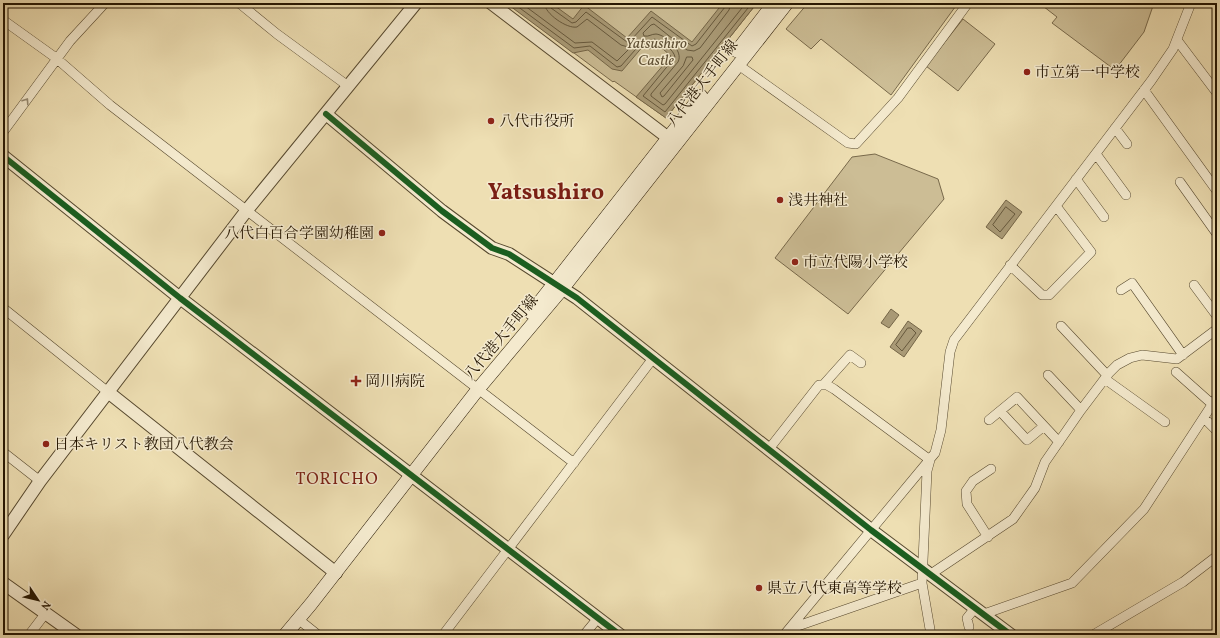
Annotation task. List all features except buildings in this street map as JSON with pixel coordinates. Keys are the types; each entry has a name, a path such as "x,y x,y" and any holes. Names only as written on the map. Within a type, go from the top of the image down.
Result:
{"main road":[{"name":"八代港大手町線","path":"277,635 332,570 476,386 559,286 672,140 774,3"},
{"name":"八代港大手町線","path":"672,140 787,3"},
{"name":"八代港大手町線","path":"285,635 332,570"}],"street":[{"path":"3,132 56,58 106,3"},
{"path":"239,3 277,34 348,86"},
{"path":"3,535 40,481 247,210 416,3"},
{"path":"491,3 672,140"},
{"path":"737,64 848,143 856,144 898,98 968,3"},
{"path":"786,632 935,453 941,430 950,352 954,340 1096,154 1173,49 1178,40 1190,3"},
{"path":"3,20 56,58 110,105 574,463"},
{"path":"1178,40 1217,93"},
{"path":"1144,90 1217,190"},
{"path":"326,114 442,211 492,248 509,254 559,286 654,357 871,530 1010,635"},
{"path":"1115,128 1127,144"},
{"path":"1096,154 1126,194"},
{"path":"3,156 180,298 620,635"},
{"path":"1076,179 1104,217"},
{"path":"1180,182 1217,234"},
{"path":"1010,265 1042,295 1049,295 1091,252 1056,206"},
{"path":"1121,290 1132,283 1183,355"},
{"path":"1194,285 1217,316"},
{"path":"3,308 332,570"},
{"path":"1061,326 1106,377 1165,422"},
{"path":"927,571 988,537 1013,519 1035,488 1045,462 1081,410 1117,365 1130,358 1142,355 1163,359 1177,359 1217,329"},
{"path":"769,449 819,386 824,384 850,355 861,363"},
{"path":"443,635 654,357"},
{"path":"969,627 967,618 980,611 1072,583 1144,509 1215,401 1176,372"},
{"path":"1048,375 1081,410"},
{"path":"824,384 834,389 930,460"},
{"path":"989,420 1017,397 1059,442"},
{"path":"1000,411 1027,440 1044,426"},
{"path":"1204,418 1217,431"},
{"path":"3,452 40,481"},
{"path":"930,460 928,471 927,571 922,583 931,635"},
{"path":"988,537 967,504 966,491 973,481 991,469"},
{"path":"1092,635 1183,582 1217,556"},
{"path":"3,583 44,614 76,635"},
{"path":"786,632 922,583"},
{"path":"29,635 44,614"},
{"path":"584,635 598,618"},
{"path":"298,619 318,635"}],"green space":[{"name":"Yatsushiro Castle","path":"507,3 757,3 666,118 614,81 613,82"},
{"path":"808,3 958,3 891,95 821,39 811,49 786,29"},
{"path":"1039,3 1154,3 1144,32 1115,70 1052,23 1057,17"},
{"path":"963,19 995,44 958,91 926,66"},
{"path":"875,154 938,179 944,199 848,314 775,258 852,157"}],"water":[{"name":"Yatsushiro Castle","path":"506,3 551,3 573,19 584,5 627,38 651,11 692,42 723,3 757,3 666,118 636,97 671,56 656,43 650,49 644,45 622,71 612,69 588,50 573,53"},
{"path":"1006,200 1022,212 1002,239 986,227"},
{"path":"891,309 899,315 889,328 881,323"},
{"path":"908,321 922,331 904,357 890,347"}],"cycle path":[{"path":"326,114 442,211 492,248 509,254 577,298 871,530 1011,635"},
{"path":"3,156 180,298 620,635"}],"place":[{"name":"市立第一中学校","path":"1027,72"},
{"name":"八代市役所","path":"491,121"},
{"name":"浅井神社","path":"780,200"},
{"name":"八代白百合学園幼稚園","path":"382,233"},
{"name":"市立代陽小学校","path":"795,262"},
{"name":"岡川病院","path":"356,381"},
{"name":"日本キリスト教団八代教会","path":"46,444"},
{"name":"県立八代東高等学校","path":"759,588"}],"district":[{"name":"Yatsushiro","path":"546,191"},
{"name":"TORICHO","path":"337,478"}]}
